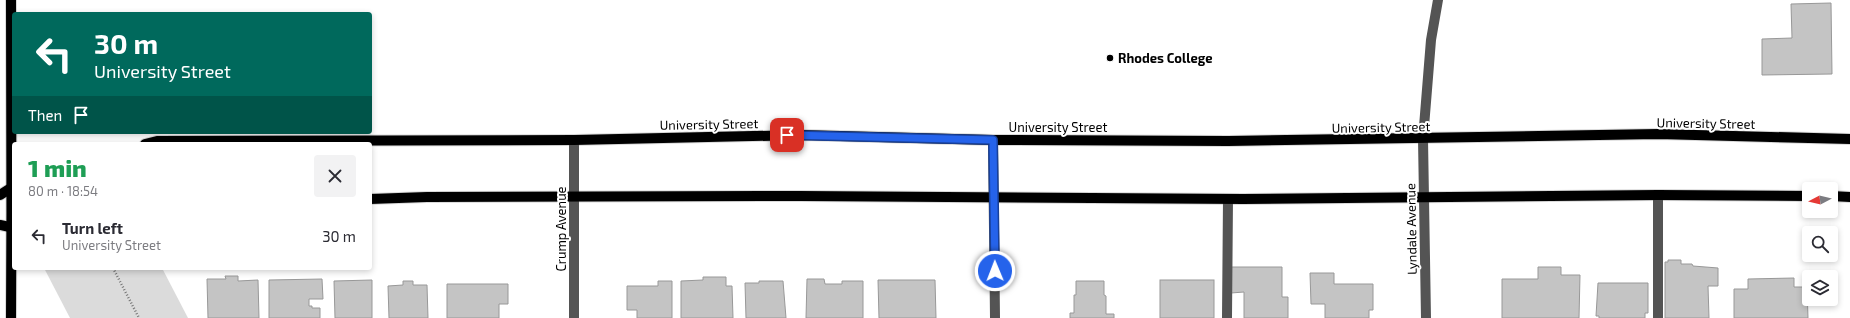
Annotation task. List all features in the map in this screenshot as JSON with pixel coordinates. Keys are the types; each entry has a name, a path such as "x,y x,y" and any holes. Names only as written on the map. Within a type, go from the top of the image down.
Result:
{"main road":[{"path":"0,195 12,186 11,0"},
{"name":"University Street","path":"158,142 574,140 802,135 993,140 1243,142 1658,134 1850,139"},
{"path":"372,199 427,197 1228,199 1424,196 1802,196"},
{"path":"1838,196 1850,197"},
{"path":"0,225 12,228"},
{"path":"11,318 12,270"}],"street":[{"name":"Lyndale Avenue","path":"1426,318 1423,139 1431,40 1438,0"},
{"name":"Crump Avenue","path":"574,140 574,318"},
{"path":"993,140 996,318"},
{"path":"1658,195 1658,318"},
{"path":"1227,318 1228,199"}],"path":[{"path":"114,270 139,318"}],"shaded area":[{"path":"45,270 163,270 188,318 70,318"}],"building":[{"path":"1831,3 1832,74 1762,75 1762,39 1792,38 1791,4"},
{"path":"1668,260 1681,260 1681,264 1718,268 1718,286 1708,286 1709,318 1665,318 1665,262 1668,262"},
{"path":"1230,267 1282,267 1282,297 1288,297 1288,318 1244,318 1244,292 1231,293"},
{"path":"1538,267 1561,267 1561,275 1580,275 1579,318 1502,318 1502,279 1538,279"},
{"path":"1310,273 1334,273 1334,284 1373,284 1373,310 1369,310 1369,318 1325,318 1325,304 1311,304"},
{"path":"225,276 238,276 238,281 258,280 259,318 208,318 207,279 226,279"},
{"path":"703,277 726,277 726,286 732,286 733,318 681,318 681,281 703,280"},
{"path":"1794,278 1794,287 1802,287 1802,306 1808,306 1808,318 1734,318 1734,289 1748,289 1748,279"},
{"path":"322,279 323,299 309,299 309,306 312,306 312,308 320,308 320,318 269,318 269,280"},
{"path":"807,279 824,279 825,284 842,284 842,281 863,281 863,318 806,318"},
{"path":"372,280 372,318 335,318 334,281"},
{"path":"878,280 935,280 936,318 879,318"},
{"path":"1160,280 1214,280 1214,318 1160,318"},
{"path":"403,281 413,281 413,285 427,285 428,318 389,318 388,286 403,285"},
{"path":"658,281 672,281 672,318 637,318 637,310 627,310 627,286 658,286"},
{"path":"759,281 783,281 786,318 746,318 745,283 759,283"},
{"path":"1076,281 1104,281 1106,314 1114,314 1114,318 1070,318 1070,313 1074,313"},
{"path":"1598,283 1648,283 1648,313 1645,313 1645,318 1599,318 1599,316 1596,316"},
{"path":"447,284 508,284 508,304 499,304 499,318 447,318"}],"place":[{"name":"Rhodes College","path":"1110,58"}],"route":[{"path":"787,135 993,140 995,271"}]}
